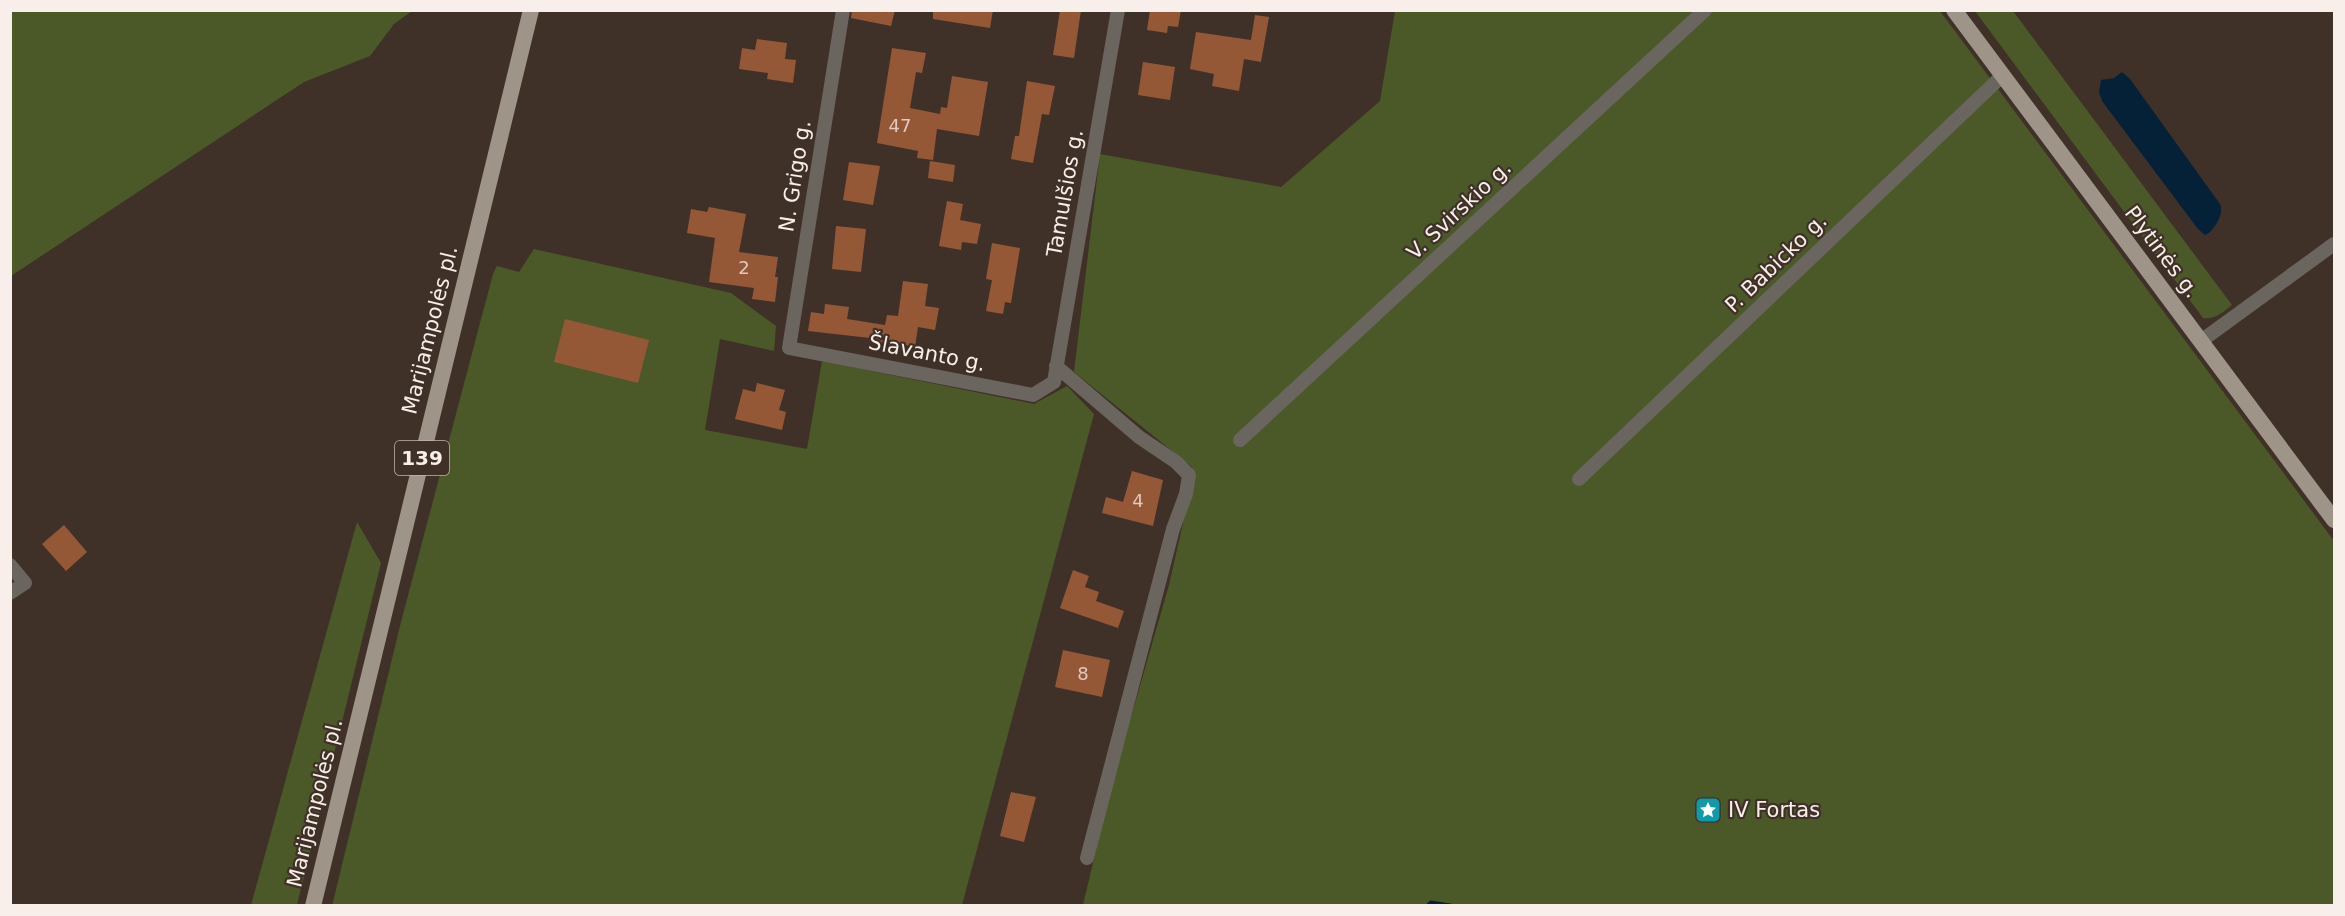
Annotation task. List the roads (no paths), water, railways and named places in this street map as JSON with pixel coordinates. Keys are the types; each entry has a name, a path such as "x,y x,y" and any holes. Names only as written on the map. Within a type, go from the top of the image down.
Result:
{"main road":[{"name":"Marijampolės pl.","path":"314,906 531,10"},
{"name":"Plytinės g.","path":"1954,10 2334,520"}],"street":[{"name":"N. Grigo g.","path":"789,348 843,10"},
{"name":"Tamulšios g.","path":"1054,382 1118,10"},
{"name":"V. Svirskio g.","path":"1240,440 1705,10"},
{"name":"P. Babicko g.","path":"1579,479 2002,76"},
{"path":"2201,341 2334,244"},
{"name":"Šlavanto g.","path":"789,348 1034,395 1054,382"},
{"path":"1056,366 1139,437 1176,462 1189,475 1186,494 1173,529 1087,858"},
{"path":"10,565 25,583 10,593"}],"water":[{"path":"2122,72 2130,79 2220,204 2220,216 2209,233 2205,235 2198,229 2102,101 2099,92 2101,80 2114,78"}],"waterway":[{"path":"1428,906 1431,903 1450,906"}],"place":[{"name":"IV Fortas","path":"1708,810"}]}
